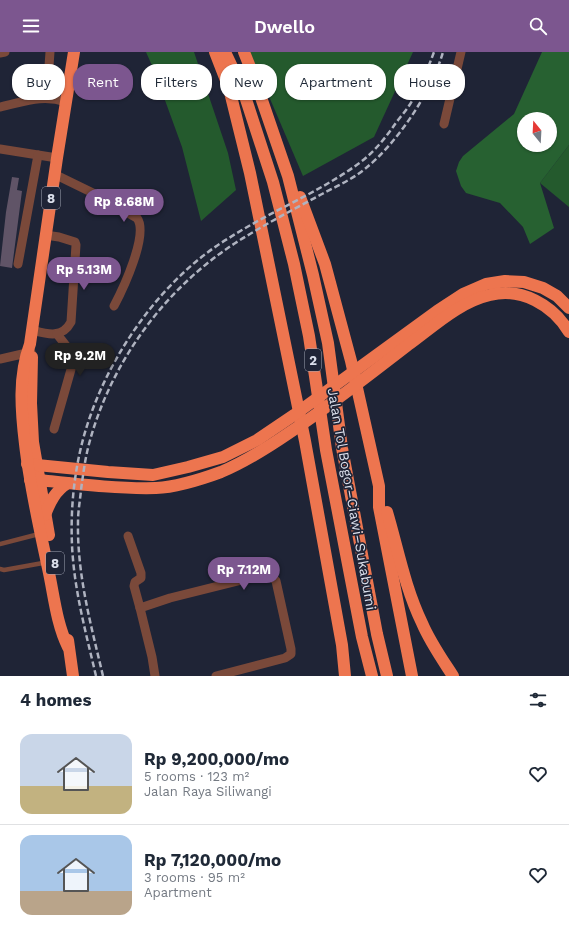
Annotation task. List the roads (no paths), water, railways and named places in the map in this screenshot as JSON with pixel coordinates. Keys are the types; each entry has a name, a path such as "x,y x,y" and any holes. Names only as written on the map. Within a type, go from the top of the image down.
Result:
{"highway":[{"name":"8","path":"73,676 68,647 64,606 50,562 32,464 23,427 22,399 24,372 29,350 54,174 74,52"},
{"path":"214,52 229,88 250,173 305,441 342,645 345,676"},
{"name":"Jalan Tol Bogor–Ciawi–Sukabumi","path":"225,52 243,90 273,182 294,264 309,336 326,450 362,637 372,676"},
{"name":"Jalan Tol Bogor–Ciawi–Sukabumi","path":"244,52 288,176 313,275 328,343 342,448 377,634 387,676"},
{"path":"288,176 300,198 325,264 350,361 379,486 408,587 422,623 437,652 453,676"},
{"path":"32,464 53,465 108,472 153,474 188,467 223,457 257,440 294,415 437,311 463,294 486,284 505,281 524,282 543,288 557,296 569,308"},
{"path":"35,480 157,488 191,481 222,471 260,453 312,418 442,320 466,304 486,296 505,293 521,295 537,301 552,311 565,325 569,332"},
{"name":"8","path":"29,350 33,442 32,464"},
{"path":"33,442 53,465"},
{"name":"8","path":"35,480 45,515 44,532"},
{"path":"45,515 54,496 68,483"},
{"path":"379,486 379,507 412,676"}],"street":[{"path":"0,53 5,52"},
{"path":"49,64 50,52"},
{"path":"444,124 461,52"},
{"path":"0,107 34,100"},
{"path":"60,100 66,102"},
{"path":"0,149 57,158"},
{"path":"18,264 38,155"},
{"path":"54,174 92,193 137,218 139,221 141,232 139,244 130,270 114,306"},
{"path":"32,330 45,334 57,334 68,328 71,322 77,248 75,242 70,239 45,235"},
{"path":"54,429 74,359 74,356 57,334"},
{"path":"0,359 29,350"},
{"path":"128,536 141,573 141,578 135,582 134,586 152,656 155,676"},
{"path":"140,608 170,598 250,578 268,576 273,577 276,581 291,654 285,658 216,676"}],"lane":[{"path":"0,544 44,532"},
{"path":"0,568 4,570 50,562"}],"railway":[{"path":"96,676 75,578 72,545 72,512 75,478 81,446 101,388 114,363 129,338 164,292 206,253 245,228 327,184 373,152 411,103 422,82 434,52"},
{"path":"103,676 82,581 78,542 78,518 83,473 89,444 99,412 129,351 149,323 171,297 195,274 222,252 250,234 350,179 361,172 378,157 402,130 422,99 431,83 443,52"}]}
